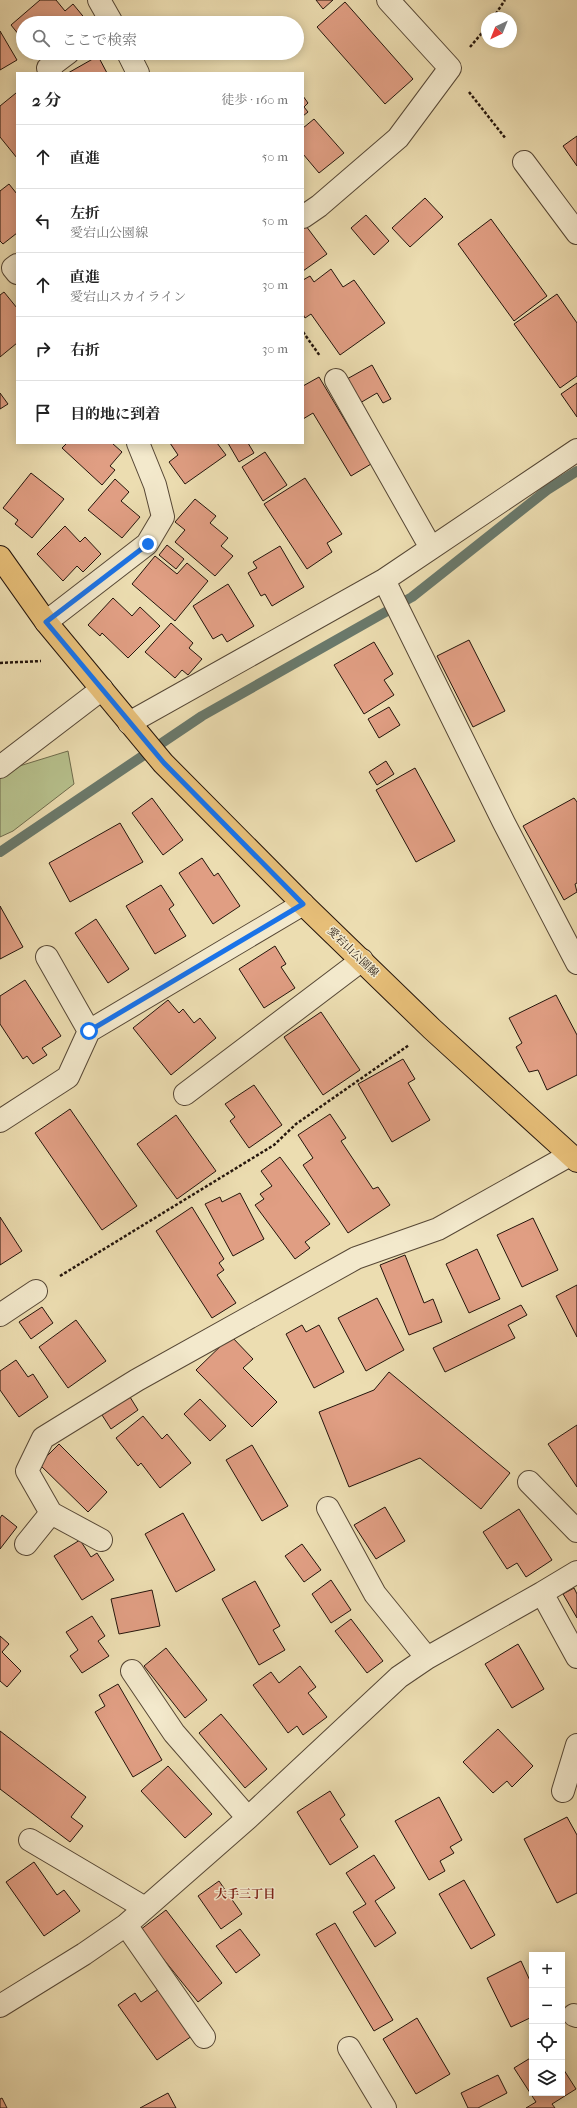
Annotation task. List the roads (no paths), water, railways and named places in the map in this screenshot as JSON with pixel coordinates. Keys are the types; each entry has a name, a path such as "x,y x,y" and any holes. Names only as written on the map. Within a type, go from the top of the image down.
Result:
{"main road":[{"name":"愛宕山公園線","path":"0,557 46,622 133,728 164,763 303,904 432,1029 573,1158"}],"street":[{"path":"99,0 107,16"},
{"path":"304,216 319,206 398,138 450,68 388,0"},
{"path":"50,72 48,68 59,60"},
{"path":"132,60 138,72"},
{"path":"524,162 577,233"},
{"path":"336,380 431,548"},
{"path":"46,622 148,544 163,517 155,485 138,444"},
{"path":"133,728 386,583 431,548 577,450"},
{"path":"386,583 504,823 574,950"},
{"path":"0,767 102,689"},
{"path":"0,1121 68,1077 89,1031 303,904"},
{"path":"47,957 89,1031"},
{"path":"185,1094 362,960"},
{"path":"101,1540 51,1513 27,1471 43,1438 137,1380 356,1258 438,1229 573,1158"},
{"path":"0,1315 36,1291"},
{"path":"530,1482 577,1530"},
{"path":"328,1508 375,1594 428,1658"},
{"path":"26,1544 51,1513"},
{"path":"0,2006 126,1925 248,1818 398,1677 428,1658 577,1572"},
{"path":"542,1593 577,1657"},
{"path":"132,1671 174,1733 248,1818"},
{"path":"563,1791 577,1745"},
{"path":"30,1840 145,1908"},
{"path":"126,1925 204,2037"},
{"path":"349,2048 384,2108"}],"waterway":[{"path":"0,852 202,716 412,597 547,490 577,471"}],"district":[{"name":"大手三丁目","path":"245,1894"}]}
